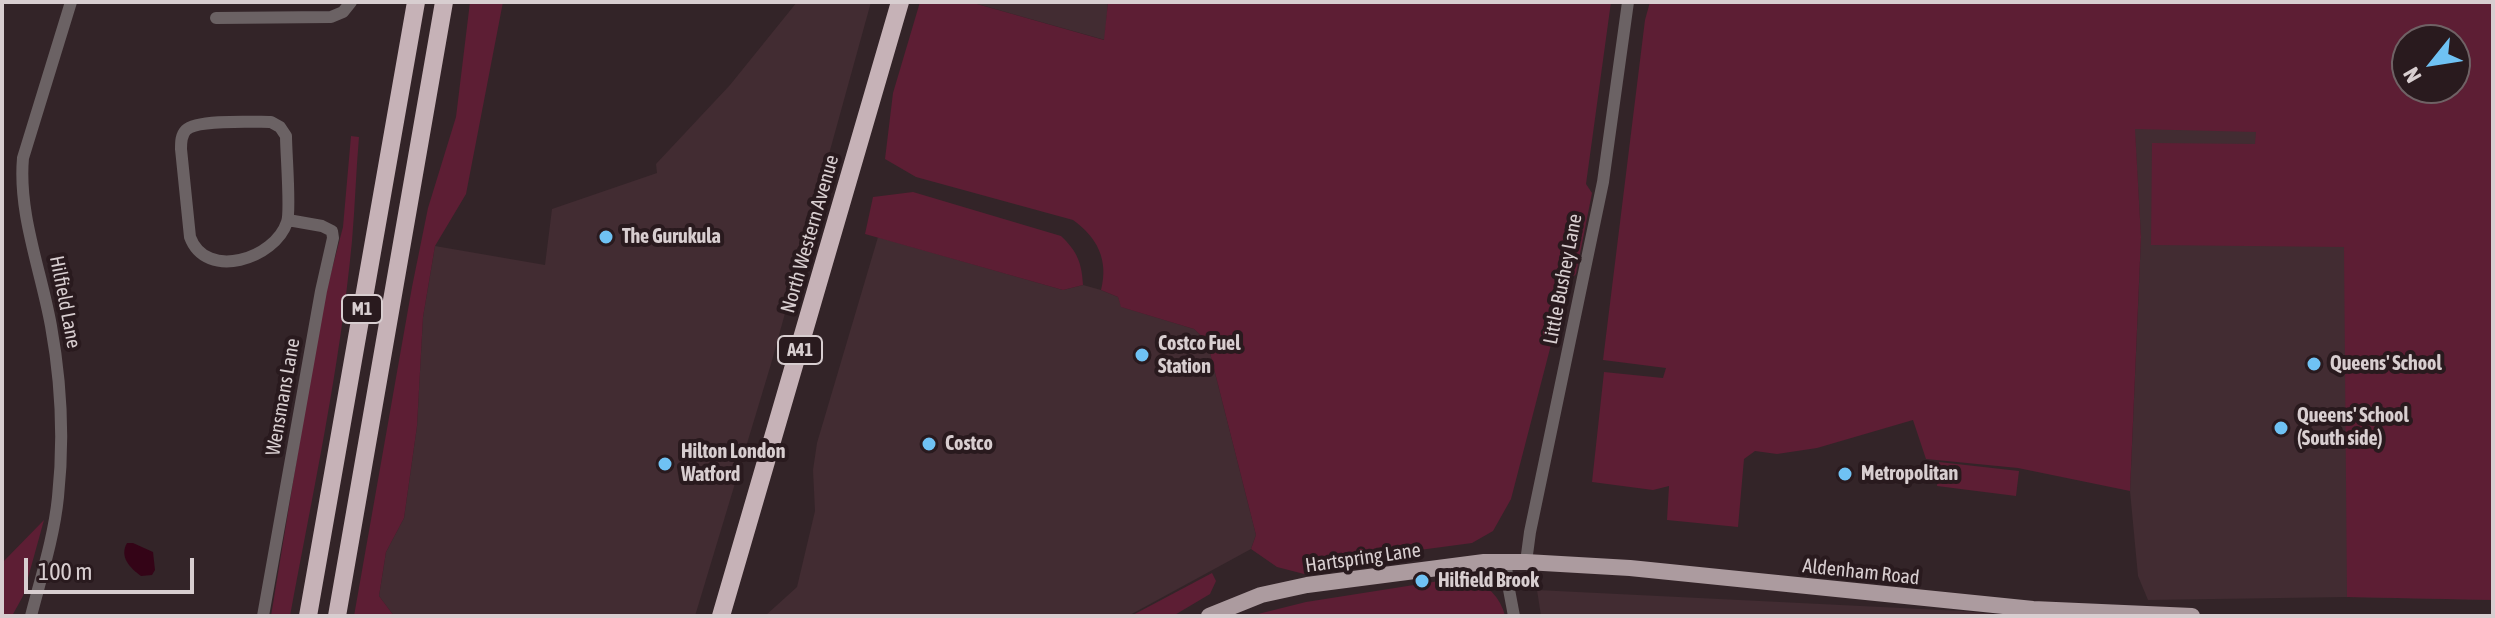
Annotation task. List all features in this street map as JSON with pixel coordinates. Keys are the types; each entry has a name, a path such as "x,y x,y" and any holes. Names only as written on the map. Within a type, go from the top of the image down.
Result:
{"highway":[{"name":"M1","path":"308,616 416,2"},
{"name":"M1","path":"337,616 444,2"},
{"name":"North Western Avenue","path":"721,616 900,2"}],"main road":[{"name":"Hartspring Lane","path":"1209,616 1261,595 1307,585 1484,562 1526,562"},
{"name":"Aldenham Road","path":"1526,562 1630,568 2033,609 2192,616"}],"street":[{"name":"Hilfield Lane","path":"31,616 58,500 60,426 52,328 24,205 22,167 71,2"},
{"path":"216,18 331,17 343,12 351,2"},
{"name":"Little Bushey Lane","path":"1526,562 1603,182 1628,2"},
{"path":"276,123 286,136 288,220 273,241 246,258 215,261 196,250 190,237 181,149 186,130 204,124 276,123"},
{"name":"Wensmans Lane","path":"263,616 333,238 332,231 322,226 288,220"},
{"path":"1506,562 1514,616"}],"shaded area":[{"path":"470,2 503,2 466,194 435,246 423,317 417,426 404,518 386,552 379,596 394,616 354,616 428,208 456,117"},
{"path":"797,2 871,2 771,364 695,616 394,616 379,596 386,552 404,518 417,426 423,317 435,246 545,265 552,209 657,173 656,164 730,85"},
{"path":"920,2 970,2 1104,40 1108,2 1611,2 1586,184 1592,193 1576,274 1567,283 1511,499 1493,531 1472,543 1330,562 1308,575 1277,567 1251,549 1256,535 1207,341 1194,329 1121,307 1118,297 1101,290 1103,269 1099,250 1089,234 1073,220 916,177 885,159 893,93"},
{"path":"970,2 1108,2 1105,40"},
{"path":"1650,2 2493,2 2493,600 2347,597 2344,247 2151,245 2152,143 2255,144 2256,132 2135,129 2141,237 2130,491 2018,468 1926,459 1913,420 1817,448 1777,454 1755,451 1744,459 1738,527 1667,520 1669,486 1653,490 1592,482 1604,372 1663,378 1666,368 1603,360 1645,20"},
{"name":"Queens' School","path":"2127,2 2493,2 2493,600 2347,597 2148,600 2138,576 2130,491 2141,237"},
{"path":"351,136 359,137 353,228 333,382 290,616 271,616 321,311 343,227"},
{"path":"913,192 1061,236 1078,258 1083,285 1063,290 865,234 873,197"},
{"path":"878,237 1063,290 1083,285 1101,290 1118,297 1122,307 1194,329 1207,341 1256,535 1251,549 1128,616 765,616 797,587 815,511 813,470 817,443"},
{"path":"1939,462 2019,471 2016,496 1937,486"},
{"path":"44,520 23,596 12,616 2,616 2,563"},
{"path":"127,543 153,552 155,570 152,575 141,576 130,566 124,553"},
{"path":"1212,573 1216,581 1210,594 1173,616 1131,616"},
{"path":"1471,576 1492,593 1505,616 1250,616 1306,602"},
{"path":"1537,590 1962,611 2015,616 1541,616"}],"place":[{"name":"The Gurukula","path":"606,237"},
{"name":"Costco Fuel Station","path":"1142,355"},
{"name":"Queens' School","path":"2314,364"},
{"name":"Queens' School (South side)","path":"2281,428"},
{"name":"Costco","path":"929,444"},
{"name":"Hilton London Watford","path":"665,464"},
{"name":"Metropolitan","path":"1845,474"},
{"name":"Hilfield Brook","path":"1422,581"}]}
